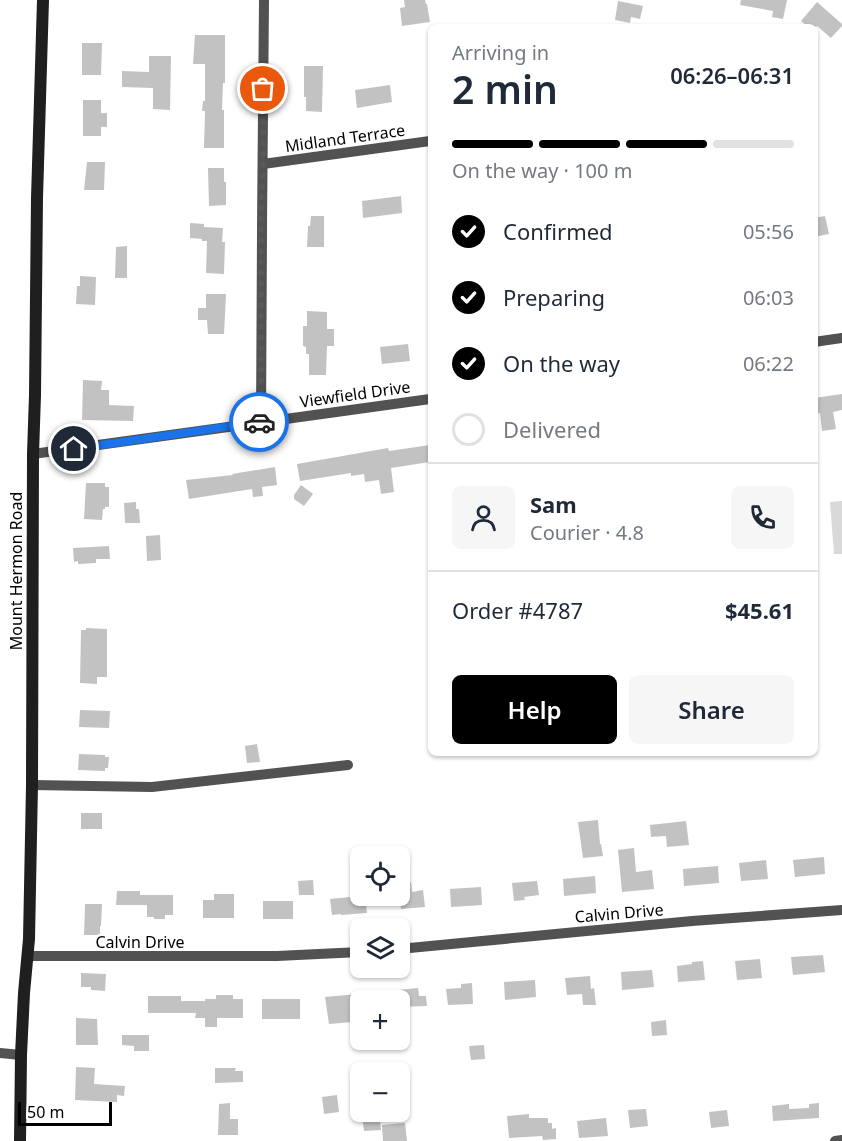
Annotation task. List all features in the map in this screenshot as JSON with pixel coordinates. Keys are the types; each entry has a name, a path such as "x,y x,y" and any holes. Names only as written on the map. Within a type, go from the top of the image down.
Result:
{"main road":[{"name":"Mount Hermon Road","path":"20,1141 21,1055 29,939 33,454 43,0"}],"street":[{"path":"261,422 264,0"},
{"name":"Midland Terrace","path":"263,164 428,141"},
{"path":"818,341 842,338"},
{"name":"Viewfield Drive","path":"33,454 428,399"},
{"path":"32,785 152,787 348,765"},
{"name":"Calvin Drive","path":"410,948 842,910"},
{"name":"Calvin Drive","path":"27,956 256,956 350,952"},
{"path":"0,1053 21,1055"},
{"path":"835,1141 842,1140"}],"shaded area":[{"path":"842,501 842,554 834,554 830,502"}],"building":[{"path":"404,0 425,0 430,22 402,26 400,8 405,7"},
{"path":"741,0 787,0 783,19 772,17 773,11 740,5"},
{"path":"618,1 643,6 640,19 631,17 630,23 615,20"},
{"path":"817,2 842,26 831,38 818,27 818,24 804,24 801,21"},
{"path":"195,35 225,35 225,83 223,83 222,110 224,110 224,148 204,148 205,111 202,111 203,101 205,101 205,64 193,64"},
{"path":"82,43 102,43 101,75 82,75"},
{"path":"149,56 171,56 170,110 153,109 153,88 122,87 122,71 149,72"},
{"path":"304,66 323,66 322,112 306,111"},
{"path":"390,85 392,102 357,108 355,90"},
{"path":"83,100 101,100 101,113 107,113 107,127 101,127 101,136 83,136"},
{"path":"87,162 105,162 104,190 84,190"},
{"path":"208,168 224,168 226,205 209,206"},
{"path":"401,196 402,213 363,218 362,201"},
{"path":"311,216 324,216 324,247 307,247"},
{"path":"825,216 829,234 818,236 818,217"},
{"path":"190,223 204,224 204,227 223,228 224,274 206,273 207,241 190,238"},
{"path":"127,246 127,278 115,278 116,247"},
{"path":"80,276 96,277 95,305 76,304"},
{"path":"206,294 226,294 224,334 208,334 207,320 198,320 198,308 206,308"},
{"path":"307,311 327,312 327,329 334,329 334,346 327,346 326,375 309,375 309,354 306,354 306,347 303,346 303,326 307,326"},
{"path":"408,344 410,361 382,364 380,347"},
{"path":"83,380 102,381 101,390 109,390 109,405 134,406 133,421 82,420"},
{"path":"842,394 842,410 833,412 836,429 822,431 820,413 818,413 818,397"},
{"path":"428,445 428,462 391,468 394,492 381,494 379,480 365,482 364,474 351,476 351,473 300,481 297,464 388,448 389,451"},
{"path":"275,467 277,485 262,487 263,496 253,497 252,489 189,499 186,480 233,475"},
{"path":"86,483 105,483 105,487 109,487 109,507 103,509 102,520 84,519"},
{"path":"301,485 313,494 304,506 294,499"},
{"path":"136,502 140,523 125,523 124,503"},
{"path":"160,535 161,560 147,561 146,536"},
{"path":"109,546 110,559 96,559 96,563 78,564 78,561 74,562 73,548"},
{"path":"86,628 107,629 107,677 97,677 97,684 80,683 81,630 86,630"},
{"path":"80,710 110,711 109,728 79,727"},
{"path":"257,744 260,762 247,763 245,746"},
{"path":"79,754 105,755 109,757 108,768 105,768 105,771 78,770"},
{"path":"81,813 102,813 102,829 81,829"},
{"path":"598,820 603,856 583,858 578,822"},
{"path":"686,821 689,845 667,847 666,836 651,837 650,825"},
{"path":"634,848 636,872 652,870 654,889 622,892 618,850"},
{"path":"824,857 825,874 795,877 793,860"},
{"path":"766,860 768,879 741,881 739,863"},
{"path":"718,866 719,883 684,886 683,869"},
{"path":"595,876 596,893 564,896 563,879"},
{"path":"313,880 314,895 299,895 298,881"},
{"path":"537,881 539,895 514,901 512,883"},
{"path":"410,882 412,892 423,890 425,907 401,909 401,906 410,906"},
{"path":"481,887 482,905 451,907 450,889"},
{"path":"117,891 140,891 140,895 173,895 173,915 165,915 165,919 154,919 154,917 147,917 147,905 116,905"},
{"path":"214,894 234,894 234,918 203,918 203,900 214,900"},
{"path":"350,897 350,906 366,906 367,913 332,915 330,899"},
{"path":"263,901 293,901 293,919 263,919"},
{"path":"85,904 102,904 100,935 84,935"},
{"path":"823,955 825,972 793,975 791,957"},
{"path":"760,959 762,978 737,980 735,961"},
{"path":"703,961 705,980 678,982 677,966"},
{"path":"652,970 654,987 622,990 621,972"},
{"path":"81,973 106,974 105,991 81,987"},
{"path":"590,976 596,1005 583,1005 582,994 567,995 565,978"},
{"path":"535,980 536,997 505,1000 504,982"},
{"path":"472,983 473,1004 448,1005 446,989 461,988 461,984"},
{"path":"418,988 419,996 426,996 427,1006 410,1007 410,990 398,990"},
{"path":"216,995 233,995 233,999 243,999 243,1018 217,1018 217,1027 205,1027 205,1018 195,1018 196,1013 148,1013 148,996 181,996 181,1001 205,1001 205,999 216,999"},
{"path":"350,995 350,1022 329,1024 325,997"},
{"path":"262,999 300,999 300,1019 262,1019"},
{"path":"76,1018 97,1019 98,1045 76,1045"},
{"path":"666,1020 667,1035 652,1036 651,1022"},
{"path":"122,1035 149,1035 149,1051 134,1051 134,1046 122,1045"},
{"path":"484,1045 485,1059 471,1060 469,1046"},
{"path":"76,1067 95,1068 94,1084 125,1086 124,1096 117,1095 117,1102 75,1100"},
{"path":"215,1068 236,1068 235,1071 243,1071 243,1082 215,1083"},
{"path":"337,1095 339,1112 324,1114 322,1097"},
{"path":"230,1103 230,1119 238,1119 238,1135 218,1135 219,1104"},
{"path":"819,1103 819,1118 773,1121 772,1106 789,1104 789,1109 809,1108 809,1104"},
{"path":"646,1109 648,1126 630,1128 628,1110"},
{"path":"727,1110 729,1126 711,1128 709,1112"},
{"path":"529,1114 529,1118 548,1118 548,1123 552,1123 552,1129 556,1128 556,1139 543,1140 542,1136 509,1138 507,1116"},
{"path":"606,1118 608,1136 579,1138 577,1121"},
{"path":"363,1122 380,1122 381,1130 364,1131"},
{"path":"405,1123 407,1141 383,1141 382,1125"}],"way so far":[{"path":"259,422 261,422 263,89"}],"route":[{"path":"74,449 259,422"}]}
